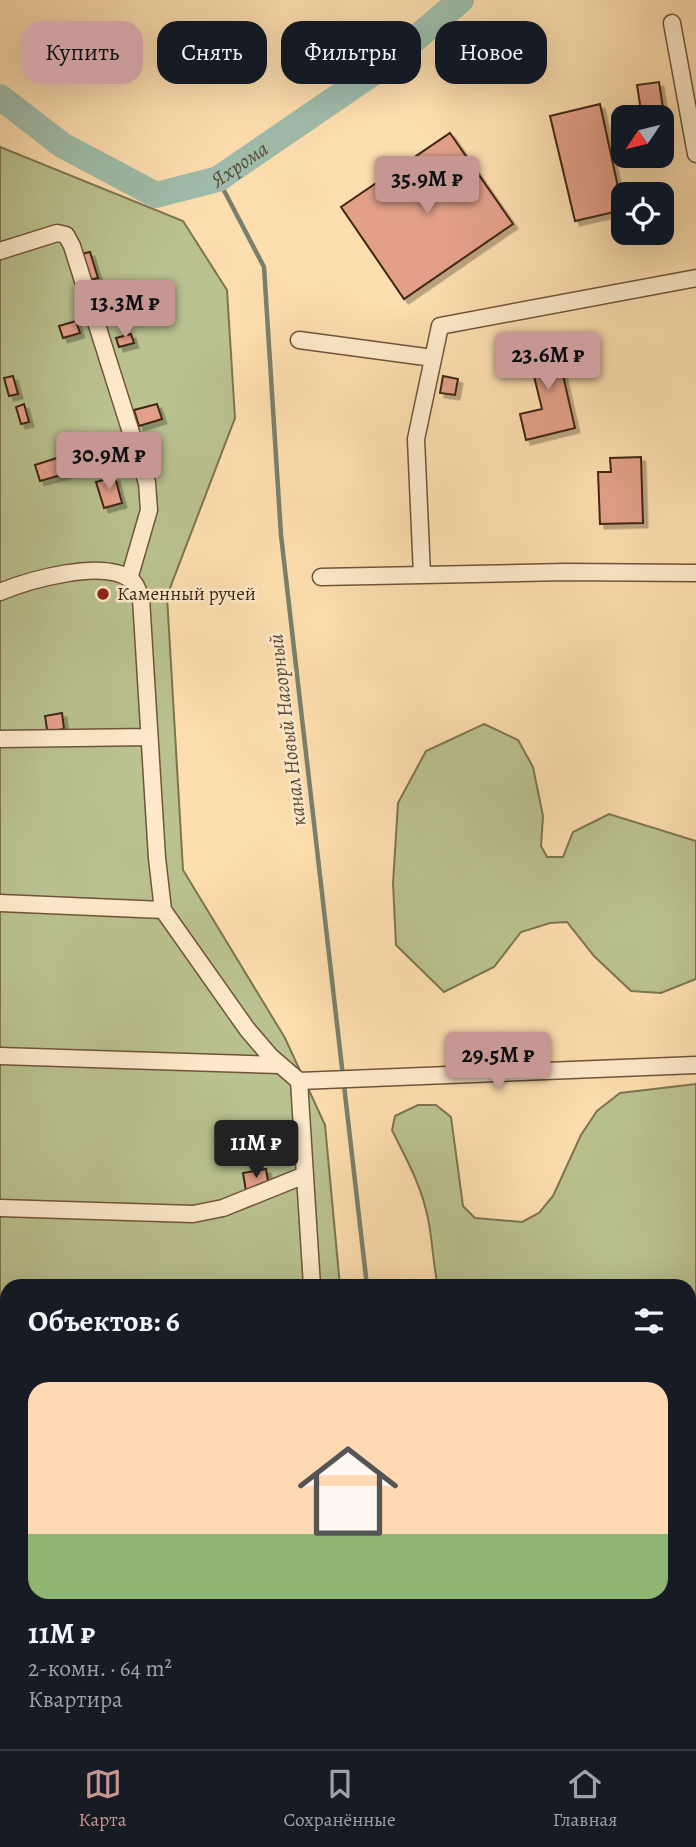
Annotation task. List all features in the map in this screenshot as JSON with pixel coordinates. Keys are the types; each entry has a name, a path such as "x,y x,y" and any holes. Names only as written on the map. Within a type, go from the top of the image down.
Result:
{"street":[{"path":"672,23 696,154"},
{"path":"0,251 57,233 66,235 72,246 147,483 149,510 130,579"},
{"path":"422,575 416,439 440,326 696,278"},
{"path":"299,340 433,358"},
{"path":"0,592 75,571 113,572 130,579 137,588 141,598 163,910 247,1029 280,1065 299,1081 696,1065"},
{"path":"321,577 565,572 696,573"},
{"path":"0,739 149,737"},
{"path":"0,903 163,910"},
{"path":"0,1056 280,1065"},
{"path":"299,1081 312,1279"},
{"path":"0,1208 193,1214 223,1208 305,1175"}],"green space":[{"path":"0,147 183,221 227,290 235,418 167,596 183,870 285,1038 325,1125 339,1279 0,1279"},
{"path":"484,724 518,740 533,767 543,816 541,846 547,857 563,857 573,832 609,814 696,841 696,979 661,993 631,991 594,956 567,922 550,923 521,932 494,967 444,992 396,945 393,883 398,803 426,751"},
{"path":"696,1084 696,1279 437,1279 423,1199 392,1130 395,1116 418,1105 436,1105 451,1117 463,1206 475,1218 522,1222 539,1213 553,1196 581,1135 597,1111 620,1093"}],"building":[{"path":"659,82 663,105 640,105 637,85"},
{"path":"600,104 611,155 611,168 614,168 617,182 611,182 611,213 575,221 550,116"},
{"path":"450,133 513,224 404,299 341,207"},
{"path":"90,252 98,278 85,281 77,255"},
{"path":"76,321 80,333 63,338 59,326"},
{"path":"131,334 134,343 119,347 116,338"},
{"path":"554,336 575,428 526,440 520,414 542,409 526,343"},
{"path":"13,376 18,394 9,396 4,378"},
{"path":"443,376 458,379 455,395 440,393"},
{"path":"24,404 29,422 21,424 16,407"},
{"path":"157,404 162,419 139,426 134,410"},
{"path":"63,456 68,473 40,481 35,465"},
{"path":"641,457 643,523 600,524 598,472 611,472 610,458"},
{"path":"115,477 122,503 104,508 96,482"},
{"path":"62,713 64,729 56,730 57,735 48,736 45,716"},
{"path":"266,1169 269,1187 246,1191 243,1173"}],"waterway":[{"name":"Яхрома","path":"0,97 62,145 156,195 218,179 383,66 461,0"},
{"name":"канал Новый Нагорный","path":"218,179 264,267 281,535 366,1279"}],"place":[{"name":"Каменный ручей","path":"103,594"}]}
